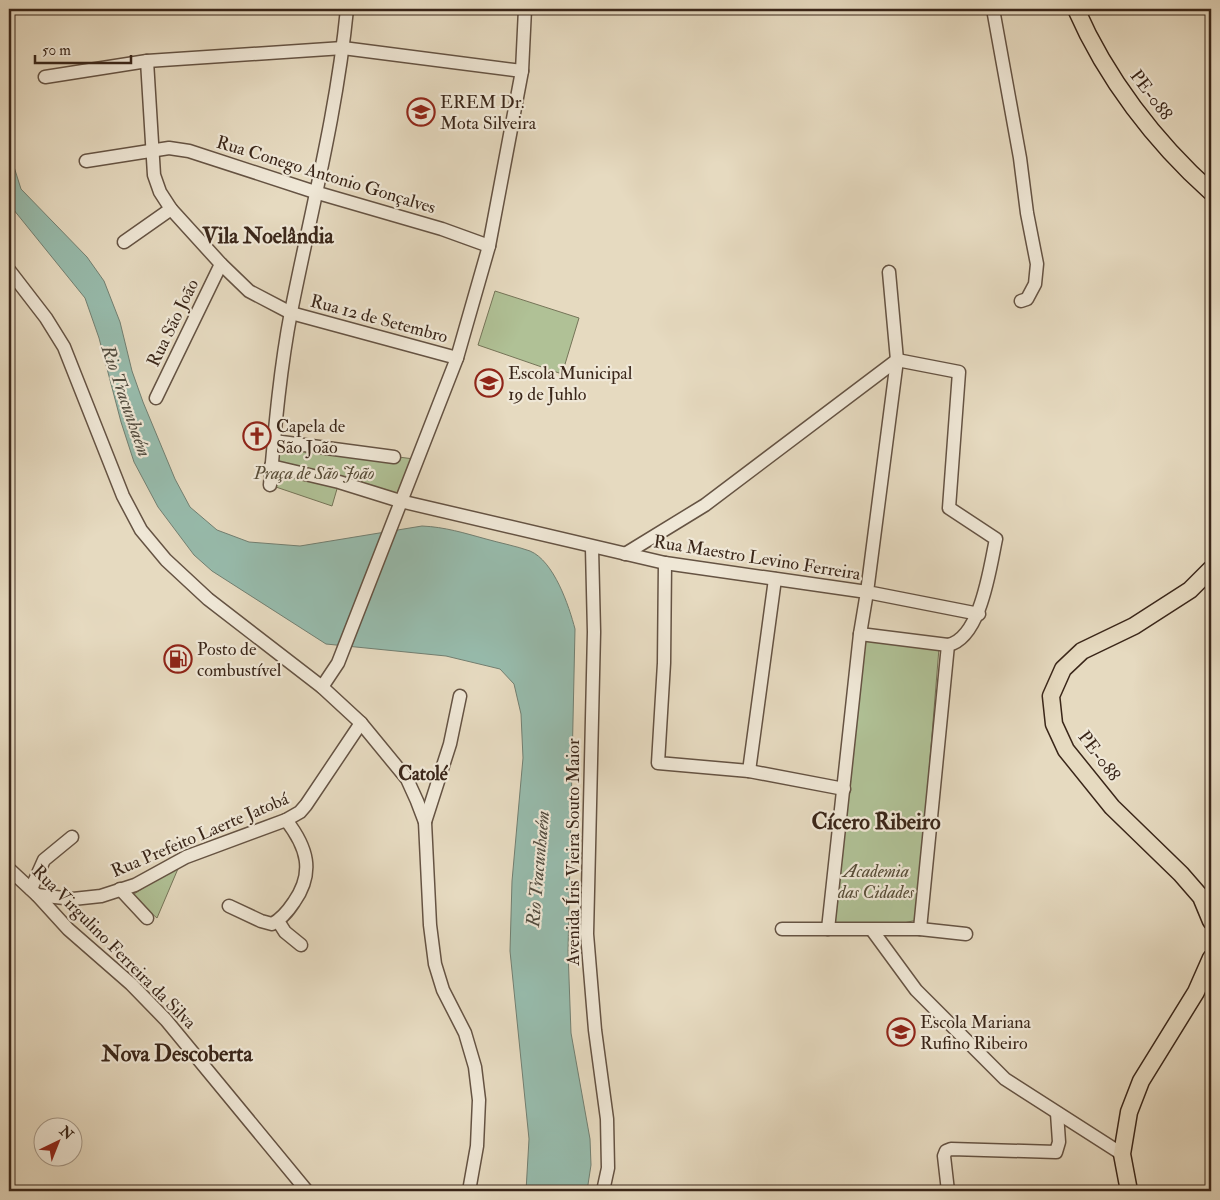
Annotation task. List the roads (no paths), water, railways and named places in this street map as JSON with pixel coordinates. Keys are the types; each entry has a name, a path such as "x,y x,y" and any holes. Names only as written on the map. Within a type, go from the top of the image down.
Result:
{"main road":[{"name":"PE-088","path":"1076,9 1112,76 1148,127 1211,192"},
{"name":"PE-088","path":"1211,569 1190,590 1134,626 1082,652 1063,669 1051,696 1054,724 1066,750 1112,806 1181,874 1201,897 1211,921"},
{"path":"1129,1191 1122,1154 1129,1112 1141,1081 1196,992 1211,958"}],"street":[{"path":"270,486 274,440 291,313 318,193 344,48 347,9"},
{"path":"322,687 338,663 397,507 457,358 489,246 522,71 525,9"},
{"path":"993,9 1037,264 1035,284 1027,299 1021,301"},
{"path":"45,77 147,61 344,48 522,71"},
{"name":"Rua 12 de Setembro","path":"147,61 154,175 160,192 171,209 241,286 291,313 457,358"},
{"name":"Rua Conego Antonio Gonçalves","path":"86,161 169,148 189,151 318,193 442,229 489,246"},
{"path":"124,242 171,209"},
{"name":"Rua São João","path":"156,398 221,264"},
{"path":"9,270 46,318 64,347 122,496 141,530 166,560 208,599 322,687 361,723 407,779 424,822 428,894 436,964 443,990 465,1033 475,1067 480,1100 477,1146 469,1191"},
{"path":"889,272 896,360 867,592 979,614"},
{"path":"625,554 705,505 896,360 959,372 949,508 996,539 979,614 960,638 948,645 860,634"},
{"path":"274,440 394,457"},
{"name":"Rua Maestro Levino Ferreira","path":"272,466 339,482 397,507 665,563 867,592 860,634 828,929"},
{"name":"Avenida Íris Vieira Souto Maior","path":"592,548 594,571 587,934 595,1030 607,1119 608,1168 602,1191"},
{"path":"665,563 664,664 658,763 749,772 844,789"},
{"path":"749,772 775,579"},
{"path":"920,929 948,645"},
{"path":"424,822 450,744 460,696"},
{"name":"Rua Prefeito Laerte Jatobá","path":"34,892 83,899 135,885 186,857 286,820 300,812 306,805 361,723"},
{"path":"228,906 261,922 272,924 278,921 298,895 306,877 302,843 286,820"},
{"path":"34,892 44,860 72,837"},
{"name":"Rua Virgulino Ferreira da Silva","path":"9,869 34,892 68,929 131,984 166,1020 308,1191"},
{"path":"120,889 147,918"},
{"path":"278,921 285,932 301,945"},
{"path":"782,929 920,929 966,934"},
{"path":"872,930 916,990 1005,1079 1122,1154"},
{"path":"948,1191 944,1156 946,1151 950,1149 1056,1152 1059,1142 1057,1113"}],"water":[{"name":"Rio Tracunhaém","path":"9,151 21,189 87,257 104,281 120,322 132,371 143,402 175,479 190,507 217,530 249,542 300,546 422,526 439,528 530,551 539,556 553,574 569,609 575,629 568,951 571,1033 590,1139 591,1165 587,1191 526,1191 529,1139 510,951 512,881 523,758 521,714 514,684 500,669 446,656 326,644 212,571 194,555 158,507 134,462 121,422 99,338 85,298 9,204"}],"place":[{"name":"EREM Dr. Mota Silveira","path":"421,112"},
{"name":"Escola Municipal 19 de Juhlo","path":"489,383"},
{"name":"Capela de São João","path":"257,436"},
{"name":"Posto de combustível","path":"178,659"},
{"name":"Escola Mariana Rufino Ribeiro","path":"901,1032"}],"district":[{"name":"Vila Noelândia","path":"268,236"},
{"name":"Catolé","path":"423,774"},
{"name":"Cícero Ribeiro","path":"876,822"},
{"name":"Nova Descoberta","path":"177,1054"}],"park label":[{"name":"Praça de São João","path":"314,473"},
{"name":"Academia das Cidades","path":"876,881"}]}
